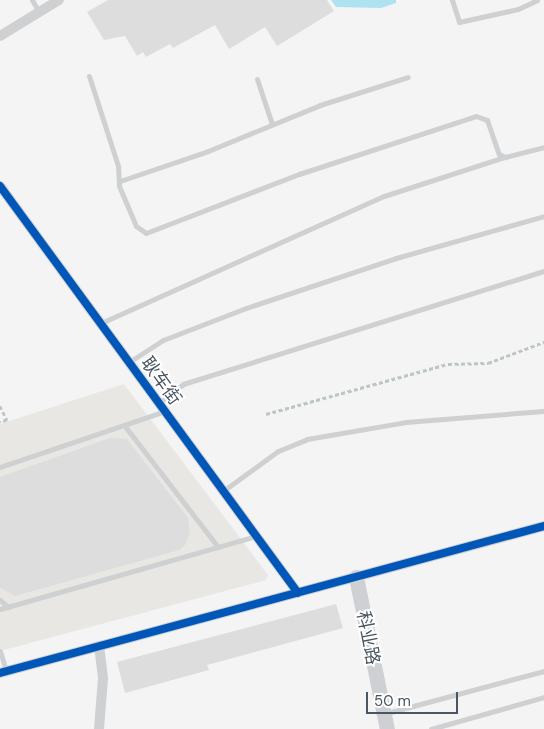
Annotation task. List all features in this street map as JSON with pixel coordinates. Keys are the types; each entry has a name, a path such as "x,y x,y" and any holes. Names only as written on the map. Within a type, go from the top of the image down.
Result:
{"street":[{"path":"0,36 60,0"},
{"name":"耿车街","path":"0,186 298,593"},
{"path":"3,672 544,526"},
{"name":"科业路","path":"356,577 387,729"},
{"path":"99,646 103,678 99,729"}],"lane":[{"path":"32,0 39,12"},
{"path":"452,0 459,22 518,8 537,0"},
{"path":"89,76 120,181 136,226 146,233 290,177 476,116 487,120 499,154 505,157"},
{"path":"120,181 208,151 272,124 408,77"},
{"path":"257,79 272,124"},
{"path":"100,323 384,196 505,157 544,147"},
{"path":"128,362 163,340 246,308 396,258 544,216"},
{"path":"0,467 124,425 162,407 183,384 544,271"},
{"path":"223,491 278,451 307,439 406,422 544,411"},
{"path":"124,425 218,547"},
{"path":"0,609 256,536"},
{"path":"0,600 8,607"},
{"path":"0,651 3,672"},
{"path":"384,714 544,671"},
{"path":"431,729 544,697"}],"path":[{"path":"266,414 448,364 488,363 544,342"},
{"path":"0,406 7,420 0,422"}],"shaded area":[{"path":"124,384 268,575 266,580 0,651 0,424"}],"water":[{"path":"331,0 396,0 396,3 381,8 336,7"}],"building":[{"path":"108,0 327,0 334,11 277,46 265,27 229,49 215,25 173,48 170,44 146,57 143,52 137,56 125,36 104,40 87,12"},
{"path":"110,438 127,439 188,518 190,532 185,545 179,550 15,596 0,588 0,477"},
{"path":"336,604 343,628 207,665 209,670 125,693 117,662"}],"cycle path":[{"path":"0,186 298,593"},
{"path":"0,673 544,526"}]}
